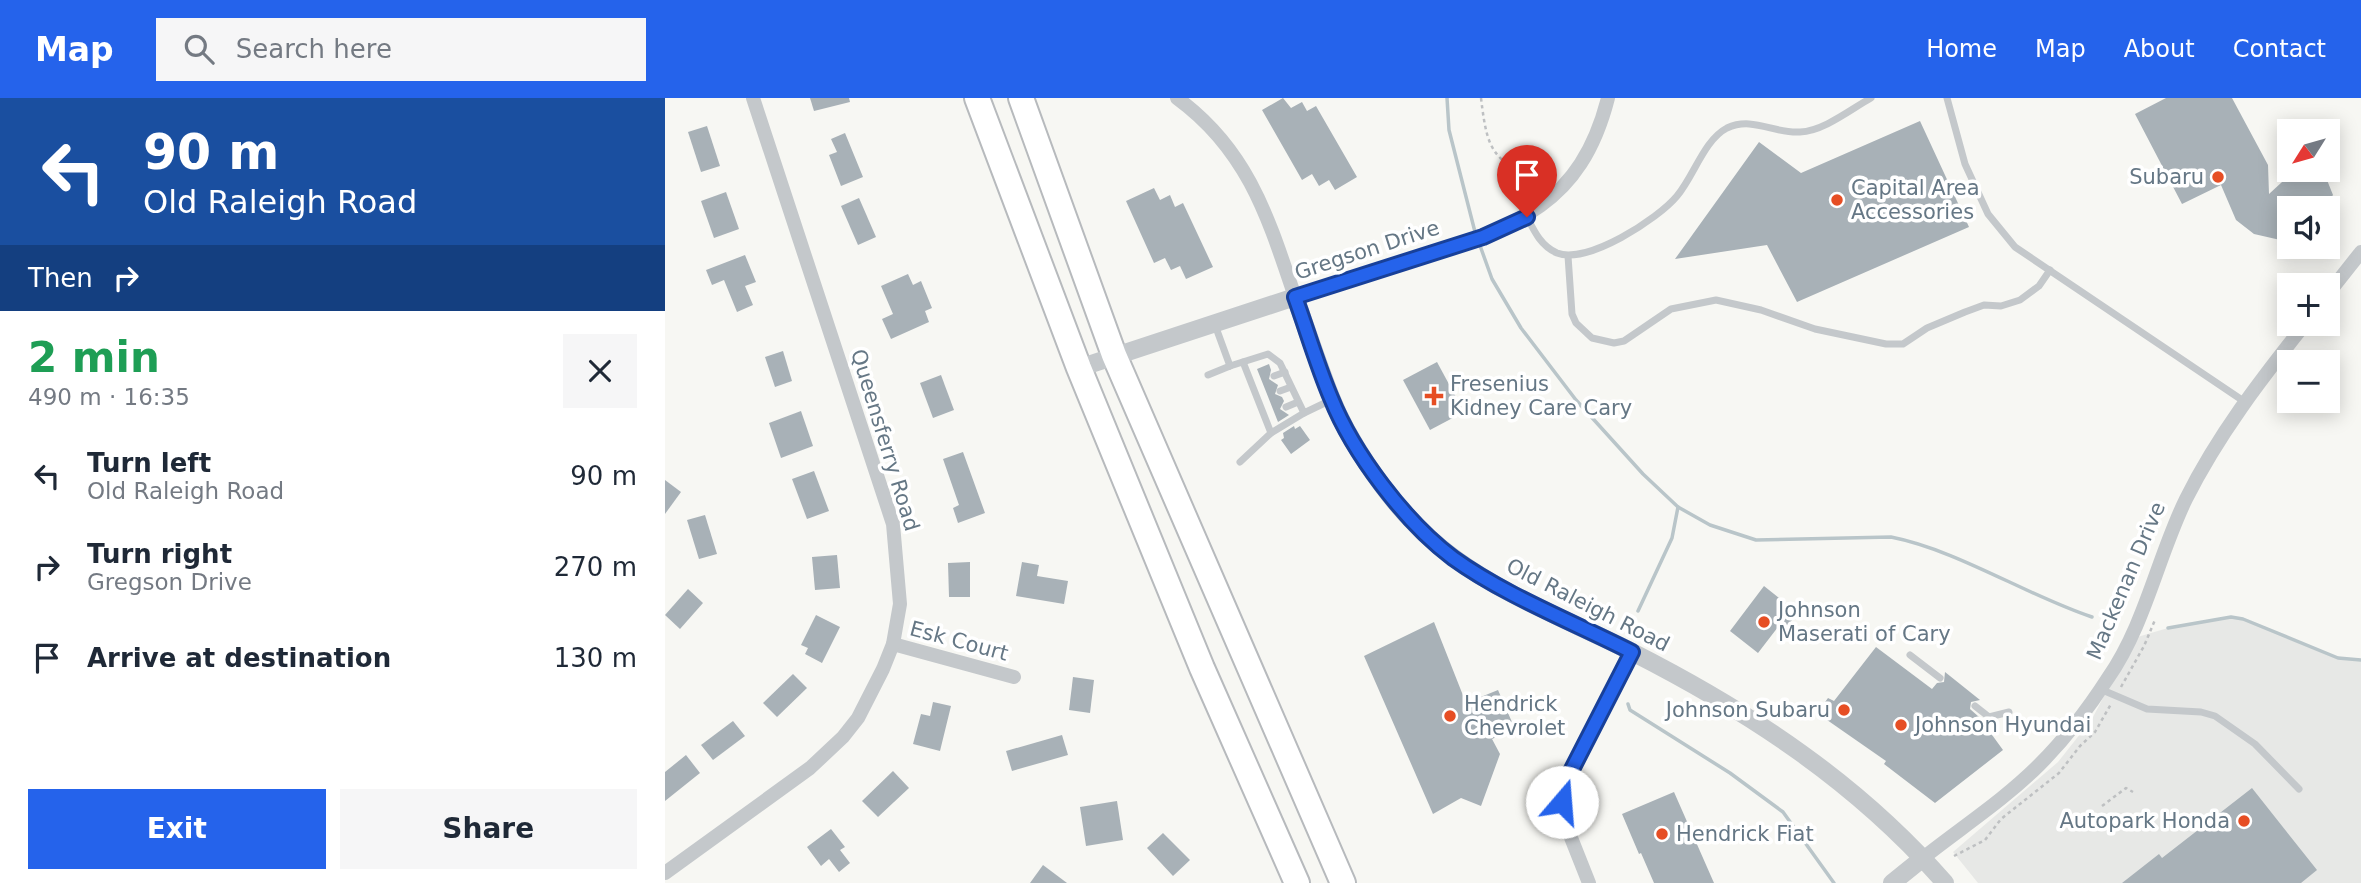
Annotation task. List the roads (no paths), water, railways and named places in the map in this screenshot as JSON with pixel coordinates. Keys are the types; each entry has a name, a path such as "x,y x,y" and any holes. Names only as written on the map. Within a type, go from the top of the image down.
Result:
{"highway":[{"path":"977,98 1079,368 1202,668 1297,883"},
{"path":"1021,98 1114,355 1343,883"}],"street":[{"name":"Queensferry Road","path":"665,873 810,768 843,737 871,695 893,644 900,604 893,524 753,98"},
{"path":"1177,98 1206,123 1252,181 1295,297"},
{"name":"Gregson Drive","path":"1079,368 1504,229 1527,217 1555,195 1577,171 1601,126 1608,98"},
{"path":"2340,279 2361,252"},
{"name":"Old Raleigh Road","path":"1295,297 1331,399 1379,479 1413,523 1442,550 1499,586 1708,691 1776,734 1842,783 1923,858 1945,883"},
{"name":"Mackenan Drive","path":"1892,883 2039,765 2073,727 2123,652 2186,499 2216,445 2296,336"},
{"name":"Esk Court","path":"893,644 1014,677"},
{"path":"1590,883 1562,815 1564,789 1632,652"}],"lane":[{"path":"1527,217 1546,247 1568,256 1609,243 1638,229 1661,212 1678,195 1713,140 1723,130 1735,125 1759,124 1785,132 1813,130 1871,98"},
{"path":"1947,98 1965,164 1988,214 2015,247 2245,402"},
{"path":"1568,256 1571,314 1576,323 1592,338 1613,343 1632,336 1671,309 1716,300 1761,310 1815,330 1886,345 1903,344 1927,328 1955,316 1985,305 2001,306 2020,300 2039,286 2050,271"},
{"path":"1215,323 1230,366"},
{"path":"1208,375 1268,354 1280,363 1304,413"},
{"path":"1243,362 1271,433"},
{"path":"1273,376 1285,372"},
{"path":"1252,384 1262,381"},
{"path":"1280,391 1291,387"},
{"path":"1258,399 1268,395"},
{"path":"1240,463 1271,433 1331,399"},
{"path":"1286,407 1298,402"},
{"path":"1265,416 1274,412"},
{"path":"1910,655 1940,678"},
{"path":"2100,689 2147,709 2201,712 2215,716 2255,744 2299,789"},
{"path":"1975,706 1989,716 2009,712"}],"waterway":[{"path":"1447,98 1449,130 1475,232"},
{"path":"1478,240 1492,279 1521,328 1576,400 1643,474 1678,507 1710,525 1756,540 1891,537 1916,543 2092,617"},
{"path":"1638,611 1672,538 1678,507"},
{"path":"2168,628 2231,617 2243,619 2338,658 2361,660"},
{"path":"1628,704 1630,710 1730,773 1783,812 1834,883"}],"place":[{"name":"Subaru","path":"2218,177"},
{"name":"Capital Area Accessories","path":"1837,200"},
{"name":"Fresenius Kidney Care Cary","path":"1434,396"},
{"name":"Johnson Maserati of Cary","path":"1764,622"},
{"name":"Johnson Subaru","path":"1844,710"},
{"name":"Hendrick Chevrolet","path":"1450,716"},
{"name":"Johnson Hyundai","path":"1901,725"},
{"name":"Autopark Honda","path":"2244,821"},
{"name":"Hendrick Fiat","path":"1662,834"}]}
